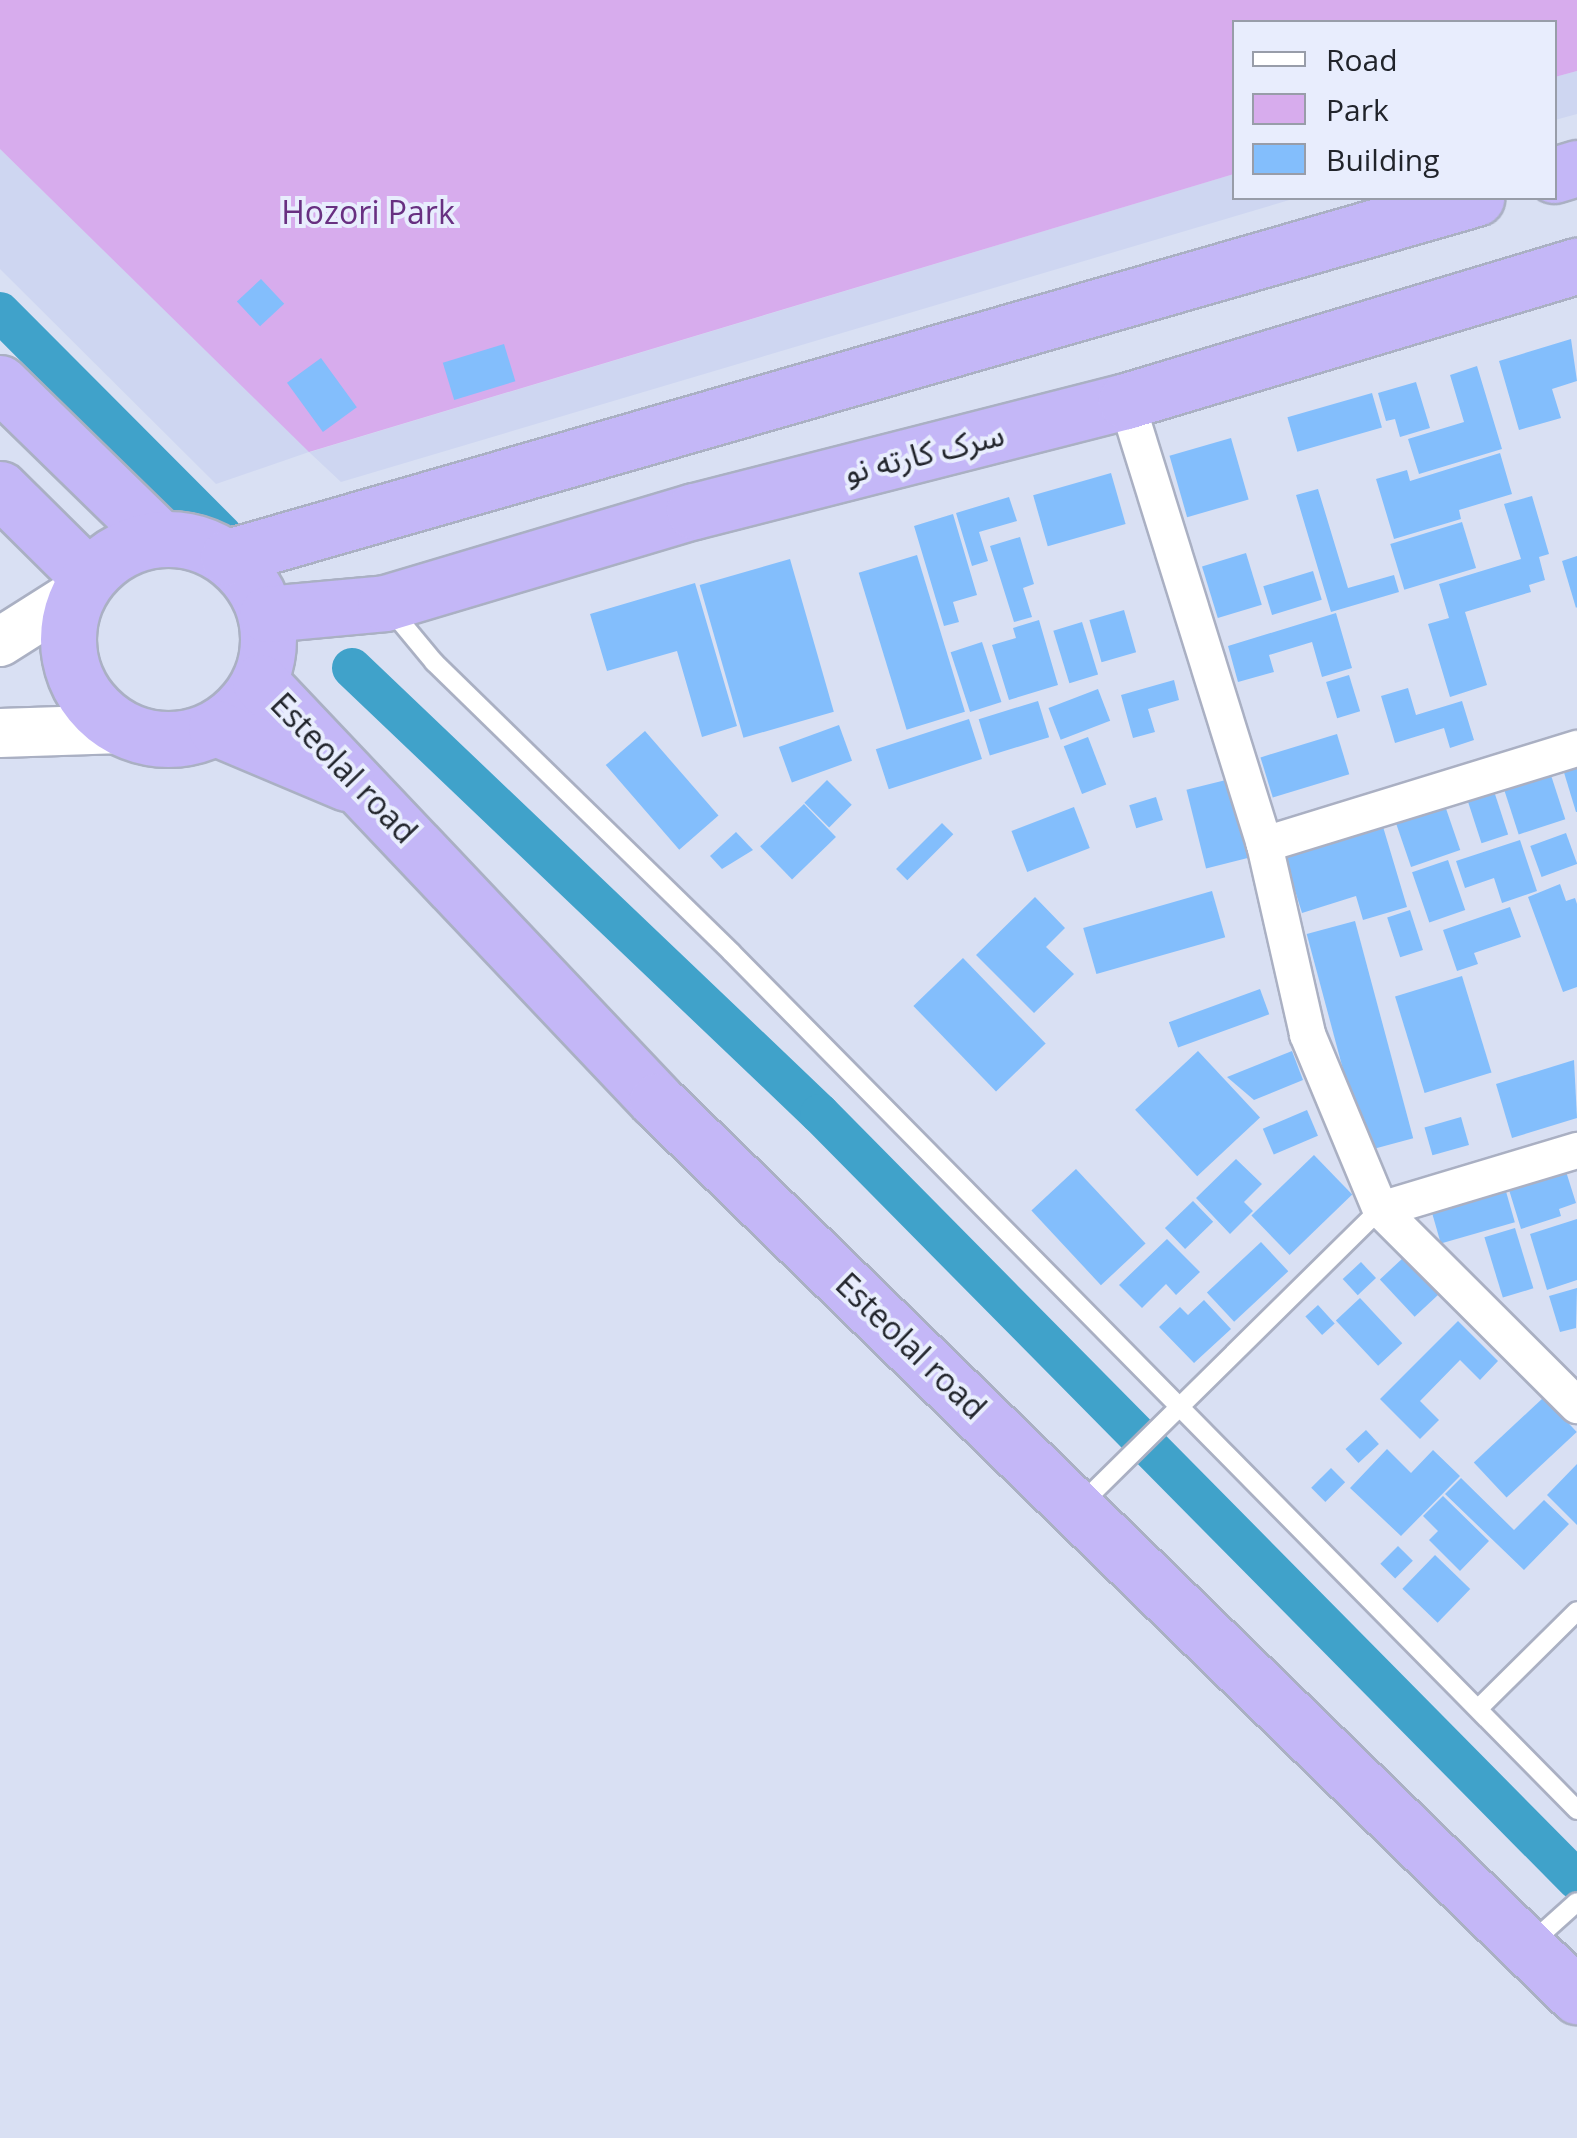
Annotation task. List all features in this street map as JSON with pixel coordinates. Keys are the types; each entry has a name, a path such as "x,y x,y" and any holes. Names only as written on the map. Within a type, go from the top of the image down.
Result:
{"highway":[{"path":"228,557 1469,200"},
{"name":"سرک کارته نو","path":"266,614 385,603 694,511 1126,401 1577,266"},
{"path":"0,384 159,538"},
{"path":"0,489 84,584"},
{"path":"159,538 198,542 228,557 252,582 266,614 270,648 260,682 242,708 216,728 154,739 122,729 96,710 68,654 84,584 129,545 159,538"},
{"name":"Esteolal road","path":"260,682 658,1101 1078,1507 1555,1921 1577,1996"},
{"path":"216,728 370,794"}],"main road":[{"path":"0,642 84,584"},
{"path":"0,734 122,729"}],"street":[{"path":"1126,401 1264,844 1307,1034 1380,1209 1577,1404"},
{"path":"1264,844 1577,748"},
{"path":"1380,1209 1577,1150"}],"lane":[{"path":"385,603 434,662 730,952 1176,1414 1480,1707 1577,1810"},
{"path":"1078,1507 1380,1209"},
{"path":"1480,1707 1577,1611"}],"shaded area":[{"path":"1577,71 1577,114 1557,119 1557,76"},
{"path":"0,149 310,452 1232,175 1232,200 1289,200 341,482 309,452 216,484 0,269"}],"green space":[{"name":"Hozori Park","path":"0,0 1577,0 1577,71 1557,76 1557,20 1232,20 1232,175 309,452 0,149"}],"building":[{"path":"261,279 284,304 260,326 237,302"},
{"path":"1571,339 1577,381 1552,389 1561,418 1519,430 1499,361"},
{"path":"504,344 515,381 454,400 443,363"},
{"path":"321,358 357,407 323,432 287,383"},
{"path":"1477,366 1502,449 1419,474 1408,439 1464,422 1450,375"},
{"path":"1416,382 1430,428 1400,437 1395,419 1386,421 1378,393"},
{"path":"1372,393 1382,428 1297,452 1287,417"},
{"path":"1231,438 1249,500 1187,517 1169,456"},
{"path":"1500,453 1512,494 1459,510 1461,519 1394,539 1376,479 1407,470 1410,481"},
{"path":"1111,473 1126,524 1048,546 1033,495"},
{"path":"1318,489 1348,588 1394,575 1399,592 1331,612 1296,495"},
{"path":"1532,496 1549,554 1539,557 1545,580 1529,585 1531,592 1465,612 1487,685 1450,697 1428,624 1449,618 1439,584 1521,559 1504,504"},
{"path":"1009,497 1017,521 979,532 988,561 972,566 956,513"},
{"path":"953,514 977,595 953,602 959,622 944,626 914,526"},
{"path":"1462,522 1476,568 1404,590 1390,544"},
{"path":"1020,537 1034,584 1023,588 1032,617 1014,622 990,546"},
{"path":"1246,553 1262,605 1218,618 1202,566"},
{"path":"917,555 965,712 907,730 859,573"},
{"path":"1577,556 1577,607 1576,608 1562,561"},
{"path":"790,559 834,712 743,738 700,585"},
{"path":"1313,571 1322,600 1272,615 1263,586"},
{"path":"695,583 737,726 702,737 677,651 607,671 590,614"},
{"path":"1124,610 1136,652 1102,662 1089,620"},
{"path":"1336,613 1352,668 1322,677 1312,642 1269,655 1274,672 1238,682 1228,646"},
{"path":"1039,620 1058,685 1009,700 992,645 1016,638 1013,628"},
{"path":"1082,622 1098,675 1069,683 1053,631"},
{"path":"982,642 1001,702 970,712 951,652"},
{"path":"1349,675 1360,711 1337,718 1326,682"},
{"path":"1174,680 1179,700 1148,709 1155,732 1133,738 1121,695"},
{"path":"1408,688 1416,715 1462,701 1474,740 1450,748 1444,728 1395,743 1381,696"},
{"path":"1098,689 1110,721 1061,740 1049,708"},
{"path":"1038,701 1049,737 990,755 979,719"},
{"path":"969,719 982,759 889,789 876,749"},
{"path":"839,725 852,761 792,783 779,747"},
{"path":"645,731 718,816 679,850 606,765"},
{"path":"1337,734 1349,774 1273,798 1260,757"},
{"path":"1088,737 1106,785 1082,794 1064,746"},
{"path":"1577,762 1577,812 1576,812 1562,766"},
{"path":"1548,766 1565,819 1519,834 1501,781"},
{"path":"1234,778 1254,857 1206,868 1186,790"},
{"path":"827,780 852,805 829,827 804,803"},
{"path":"1493,788 1508,835 1482,843 1466,797"},
{"path":"1156,797 1163,820 1136,828 1129,805"},
{"path":"1442,797 1460,850 1411,867 1393,814"},
{"path":"804,804 836,837 792,879 760,846"},
{"path":"1074,807 1090,848 1027,872 1011,831"},
{"path":"1381,820 1407,907 1363,920 1356,896 1302,913 1282,849"},
{"path":"942,823 953,834 907,880 896,869"},
{"path":"736,832 753,850 722,869 710,856"},
{"path":"1566,833 1577,864 1542,877 1530,846"},
{"path":"1520,840 1537,891 1502,903 1494,878 1465,888 1456,861"},
{"path":"1448,860 1465,910 1429,922 1412,872"},
{"path":"1560,884 1566,901 1575,898 1577,904 1577,987 1563,992 1528,897"},
{"path":"1212,891 1225,937 1096,974 1083,928"},
{"path":"1035,897 1065,928 1046,947 1074,974 1034,1013 976,955"},
{"path":"1510,907 1521,937 1474,953 1478,964 1457,971 1443,930"},
{"path":"1410,910 1423,950 1400,957 1387,917"},
{"path":"1355,921 1413,1138 1365,1151 1307,934"},
{"path":"963,958 1046,1044 996,1092 913,1006"},
{"path":"1462,976 1492,1073 1425,1093 1395,996"},
{"path":"1260,989 1269,1014 1178,1048 1169,1022"},
{"path":"1198,1051 1260,1118 1197,1176 1135,1110"},
{"path":"1292,1051 1303,1080 1254,1100 1227,1077"},
{"path":"1574,1060 1577,1118 1512,1138 1496,1084"},
{"path":"1307,1110 1318,1136 1274,1155 1263,1129"},
{"path":"1461,1117 1469,1145 1432,1155 1424,1127"},
{"path":"1314,1155 1352,1195 1290,1255 1251,1215"},
{"path":"1236,1159 1262,1184 1244,1202 1253,1211 1230,1234 1196,1198"},
{"path":"1563,1162 1576,1203 1559,1209 1561,1216 1521,1229 1506,1180"},
{"path":"1076,1169 1146,1244 1101,1285 1031,1211"},
{"path":"1503,1181 1515,1222 1441,1244 1429,1202"},
{"path":"1193,1201 1213,1222 1185,1249 1165,1228"},
{"path":"1577,1219 1577,1280 1547,1290 1530,1234"},
{"path":"1515,1228 1533,1288 1503,1298 1484,1237"},
{"path":"1167,1239 1200,1272 1176,1295 1166,1284 1142,1308 1119,1285"},
{"path":"1261,1242 1288,1271 1234,1322 1207,1292"},
{"path":"1404,1257 1439,1294 1415,1317 1380,1280"},
{"path":"1361,1262 1376,1278 1358,1295 1343,1279"},
{"path":"1577,1288 1576,1328 1560,1332 1549,1296"},
{"path":"1360,1298 1402,1343 1378,1366 1336,1321"},
{"path":"1204,1300 1231,1329 1194,1363 1159,1327 1180,1307 1188,1315"},
{"path":"1318,1305 1335,1324 1322,1335 1305,1316"},
{"path":"1458,1321 1498,1361 1480,1380 1460,1360 1420,1401 1439,1420 1420,1439 1380,1399"},
{"path":"1544,1397 1577,1432 1507,1498 1474,1462"},
{"path":"1366,1430 1379,1444 1358,1463 1346,1449"},
{"path":"1387,1449 1411,1473 1433,1450 1460,1476 1401,1536 1350,1488"},
{"path":"1577,1464 1577,1525 1547,1495"},
{"path":"1331,1468 1345,1482 1325,1502 1311,1488"},
{"path":"1461,1478 1514,1530 1544,1500 1569,1524 1524,1570 1445,1494"},
{"path":"1443,1496 1489,1541 1460,1571 1429,1540 1438,1531 1423,1516"},
{"path":"1398,1546 1413,1561 1395,1579 1380,1564"},
{"path":"1435,1555 1470,1589 1438,1623 1402,1589"}],"waterway":[{"path":"0,312 222,535"},
{"path":"352,668 820,1114 1577,1880"}]}
